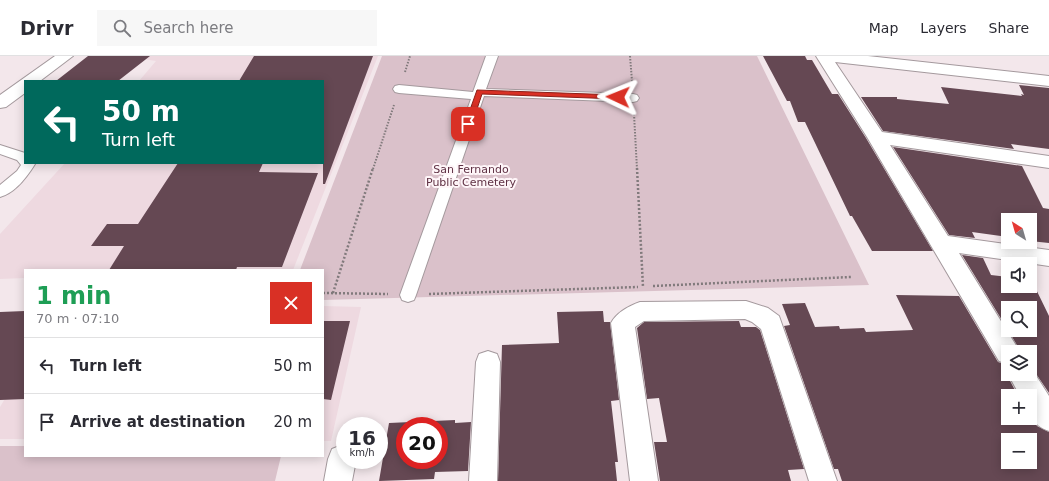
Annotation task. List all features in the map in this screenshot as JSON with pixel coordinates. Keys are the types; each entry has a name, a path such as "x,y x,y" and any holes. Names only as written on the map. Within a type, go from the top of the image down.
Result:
{"street":[{"path":"31,80 65,56"},
{"path":"824,56 876,137 1003,345"},
{"path":"827,56 1049,81"},
{"path":"0,103 24,86"},
{"path":"876,137 1049,162"},
{"path":"940,243 1049,258"},
{"path":"644,481 623,323 640,312 746,310 760,315 771,323 823,481"},
{"path":"483,481 488,362"},
{"path":"1025,381 1049,419"}],"lane":[{"path":"408,294 492,56"},
{"path":"399,89 479,94 633,98"},
{"path":"0,149 24,160"},
{"path":"0,192 22,174 28,164"}],"path":[{"path":"333,293 410,56"},
{"path":"324,293 408,294 643,287 630,56"},
{"path":"651,286 851,277"}],"shaded area":[{"path":"123,56 378,56 293,269 24,269 24,278 0,279 0,234 64,164 324,164 324,80 140,80 156,61"},
{"path":"324,306 361,307 336,417 331,441 324,441"},
{"path":"24,367 24,439 0,439 0,407"}],"green space":[{"name":"San Fernando Public Cemetery","path":"382,56 757,56 869,285 324,300 324,269 300,269"},
{"path":"0,446 24,446 24,457 281,457 275,481 0,481"}],"building":[{"path":"88,56 150,56 119,80 57,80"},
{"path":"254,56 373,56 325,184 323,184 324,80 240,80"},
{"path":"763,56 805,56 807,60 812,60 832,94 838,94 866,138 933,251 872,251 852,216 850,216 805,122 798,122 790,101 787,101"},
{"path":"1019,85 1049,88 1049,149 1011,144 1014,149 883,131 861,97 897,97 897,99 949,104 941,87 1022,96 1021,94 1024,95"},
{"path":"893,147 1022,166 1043,208 1049,209 1049,243 1037,242 1037,213 1001,213 1001,236 972,232 975,238 949,235"},
{"path":"177,164 263,164 259,172 318,173 282,267 237,267 236,269 110,269 124,246 91,246 107,224 138,224"},
{"path":"962,255 983,258 991,275 1001,276 1001,293 1037,293 1037,291 1049,316 1049,393 1037,375 1037,345 1017,345 1012,337 1037,337 1037,301 1001,301 1001,319"},
{"path":"896,295 959,296 998,362 1001,363 1001,381 1010,381 1014,389 1001,389 1001,425 1036,425 1049,432 1049,481 842,481 838,469 834,469 784,326 790,325 782,304 805,303 815,327 839,326 840,329 864,328 866,332 913,330"},
{"path":"24,311 24,399 0,400 0,312"},
{"path":"603,311 604,322 610,322 619,400 611,401 618,462 615,462 617,481 498,481 502,345 559,343 557,312"},
{"path":"324,321 350,321 331,400 324,399"},
{"path":"739,321 741,327 756,327 760,330 804,469 788,470 791,481 660,481 654,442 667,442 659,398 647,399 637,328 644,322"},
{"path":"448,420 455,420 455,423 471,422 468,471 435,472 434,479 379,481 381,469 388,469 389,423 396,423 396,469 448,469"}],"route":[{"path":"468,124 480,92 618,97"}]}
